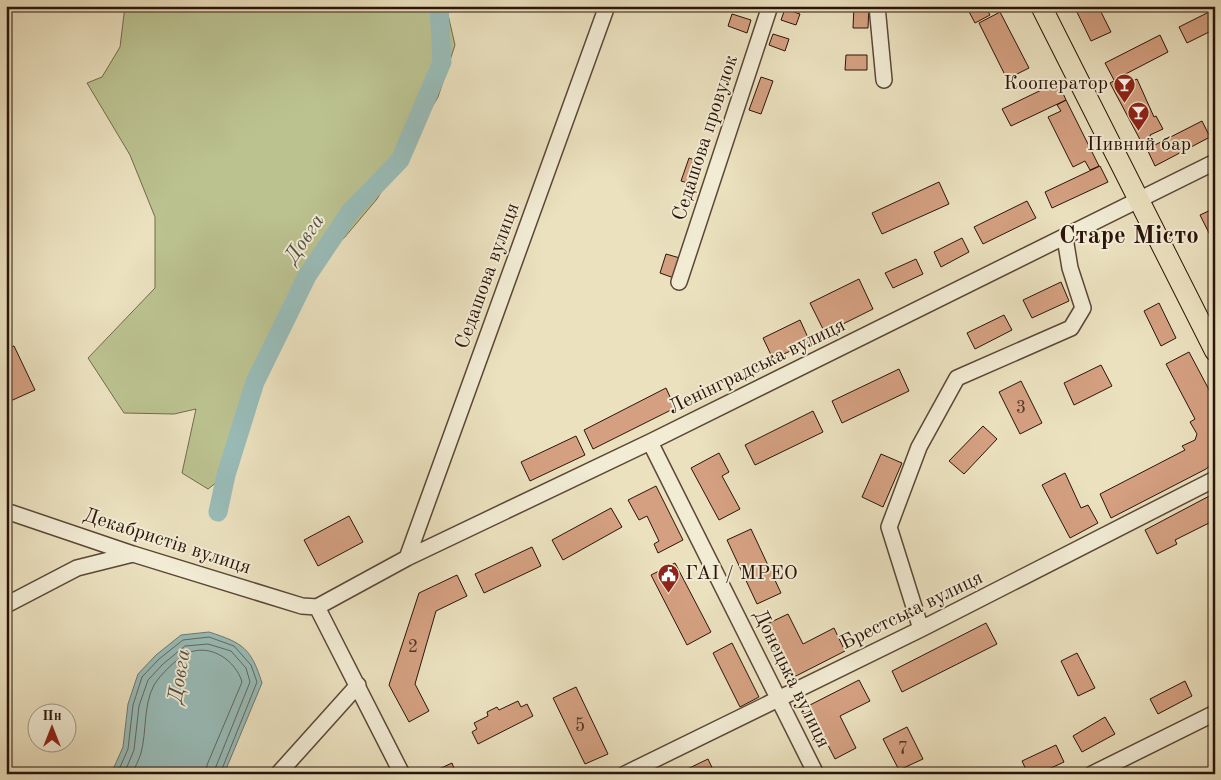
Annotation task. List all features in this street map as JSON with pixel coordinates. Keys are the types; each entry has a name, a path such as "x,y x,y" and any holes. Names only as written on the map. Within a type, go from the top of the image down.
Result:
{"main road":[{"path":"1041,6 1215,351"}],"street":[{"name":"Седашова вулиця","path":"407,558 607,6"},
{"name":"Седашова провулок","path":"679,282 770,6"},
{"path":"877,6 884,80"},
{"name":"Ленінградська вулиця","path":"317,607 407,558 650,442 1140,201 1215,162"},
{"path":"921,630 889,527 919,447 957,378 1071,328 1083,308 1070,268 1065,238"},
{"name":"Донецька вулиця","path":"650,442 816,774"},
{"name":"Брестська вулиця","path":"625,774 921,630 1215,479"},
{"name":"Декабристів вулиця","path":"6,511 133,554 302,606 317,607"},
{"path":"6,605 77,568 133,554"},
{"path":"317,607 402,774"},
{"path":"278,774 358,686"},
{"path":"1092,774 1215,713"}],"green space":[{"path":"125,6 446,6 455,45 438,97 377,199 344,238 307,276 280,348 261,384 242,444 226,475 208,489 182,473 196,409 174,414 124,413 88,358 155,288 155,217 130,155 87,83 102,77 120,47"}],"water":[{"path":"209,632 244,648 254,662 262,683 224,774 111,774 123,747 128,704 138,674 156,655 181,635"}],"building":[{"path":"854,6 869,6 868,28 853,28"},
{"path":"966,6 985,6 990,15 975,23"},
{"path":"1074,6 1098,6 1111,32 1091,41"},
{"path":"785,9 800,14 796,25 781,20"},
{"path":"1215,9 1215,29 1187,43 1179,27"},
{"path":"1000,12 1029,68 1007,79 979,23"},
{"path":"732,14 751,20 747,33 728,26"},
{"path":"773,34 789,39 785,51 769,45"},
{"path":"1160,35 1168,52 1114,80 1105,63"},
{"path":"846,55 867,55 867,70 845,70"},
{"path":"761,77 773,81 761,114 749,110"},
{"path":"1121,77 1124,85 1137,79 1154,117 1156,116 1163,129 1150,135 1154,144 1145,149 1110,83"},
{"path":"1058,82 1066,100 1011,126 1002,109"},
{"path":"1066,100 1099,166 1090,170 1085,161 1073,167 1048,117 1061,111 1057,105"},
{"path":"1202,121 1210,137 1155,166 1147,149"},
{"path":"689,158 703,163 695,185 681,181"},
{"path":"1100,166 1108,182 1052,208 1045,192"},
{"path":"939,182 949,204 882,234 872,213"},
{"path":"1027,201 1036,218 983,244 974,227"},
{"path":"1215,208 1215,245 1200,215"},
{"path":"962,238 969,252 941,267 934,252"},
{"path":"666,254 680,258 674,278 660,273"},
{"path":"916,259 923,274 893,288 885,273"},
{"path":"859,279 873,309 825,333 810,303"},
{"path":"1061,282 1069,301 1032,318 1023,300"},
{"path":"1159,303 1176,338 1161,346 1144,311"},
{"path":"1004,315 1012,330 975,349 967,333"},
{"path":"800,320 810,342 773,359 763,338"},
{"path":"14,346 35,390 6,403 6,349"},
{"path":"1189,352 1215,401 1215,461 1206,469 1111,518 1100,494 1185,450 1182,446 1195,440 1197,434 1190,422 1195,419 1166,364"},
{"path":"1101,365 1112,386 1074,405 1064,383"},
{"path":"899,369 909,391 842,423 832,401"},
{"path":"1021,381 1042,423 1020,434 999,392"},
{"path":"666,388 675,408 593,449 584,430"},
{"path":"813,411 823,432 755,465 745,445"},
{"path":"983,426 997,439 964,474 949,461"},
{"path":"576,436 585,455 530,481 521,462"},
{"path":"719,453 729,472 722,476 740,509 719,520 691,468"},
{"path":"881,454 902,463 883,507 862,497"},
{"path":"1065,473 1081,508 1088,505 1098,523 1070,538 1042,485"},
{"path":"656,486 683,540 658,553 654,544 659,541 647,516 639,520 628,500"},
{"path":"1215,493 1215,520 1175,540 1177,544 1157,554 1145,530"},
{"path":"611,508 622,527 563,560 552,540"},
{"path":"349,516 363,542 318,566 304,540"},
{"path":"751,529 781,593 757,604 727,540"},
{"path":"532,547 541,566 484,593 475,574"},
{"path":"675,563 711,632 687,645 651,575"},
{"path":"457,575 467,596 436,611 415,684 429,711 409,722 389,685 419,593"},
{"path":"788,614 803,644 834,628 845,651 794,677 767,624"},
{"path":"986,623 997,644 902,692 892,671"},
{"path":"732,643 759,697 740,707 713,653"},
{"path":"1077,653 1095,688 1078,696 1061,661"},
{"path":"859,680 870,701 840,716 856,748 835,759 808,706"},
{"path":"1185,681 1192,696 1158,714 1150,699"},
{"path":"576,687 608,754 585,764 553,698"},
{"path":"518,701 521,707 527,704 533,716 478,744 472,732 477,729 474,723 488,716 487,712 497,707 499,710"},
{"path":"1105,717 1115,734 1082,752 1073,736"},
{"path":"907,727 923,759 899,770 883,739"},
{"path":"1056,745 1064,762 1038,774 1028,774 1022,761"},
{"path":"708,759 715,774 677,774"},
{"path":"452,763 456,774 428,774"}],"waterway":[{"name":"Довга","path":"218,512 226,475 255,382 307,276 350,212 400,160 442,62 439,6"}],"place":[{"name":"Кооператор","path":"1124,103"},
{"name":"Пивний бар","path":"1139,132"},
{"name":"ГАІ / МРЕО","path":"669,593"}],"district":[{"name":"Старе Місто","path":"1129,236"}]}
